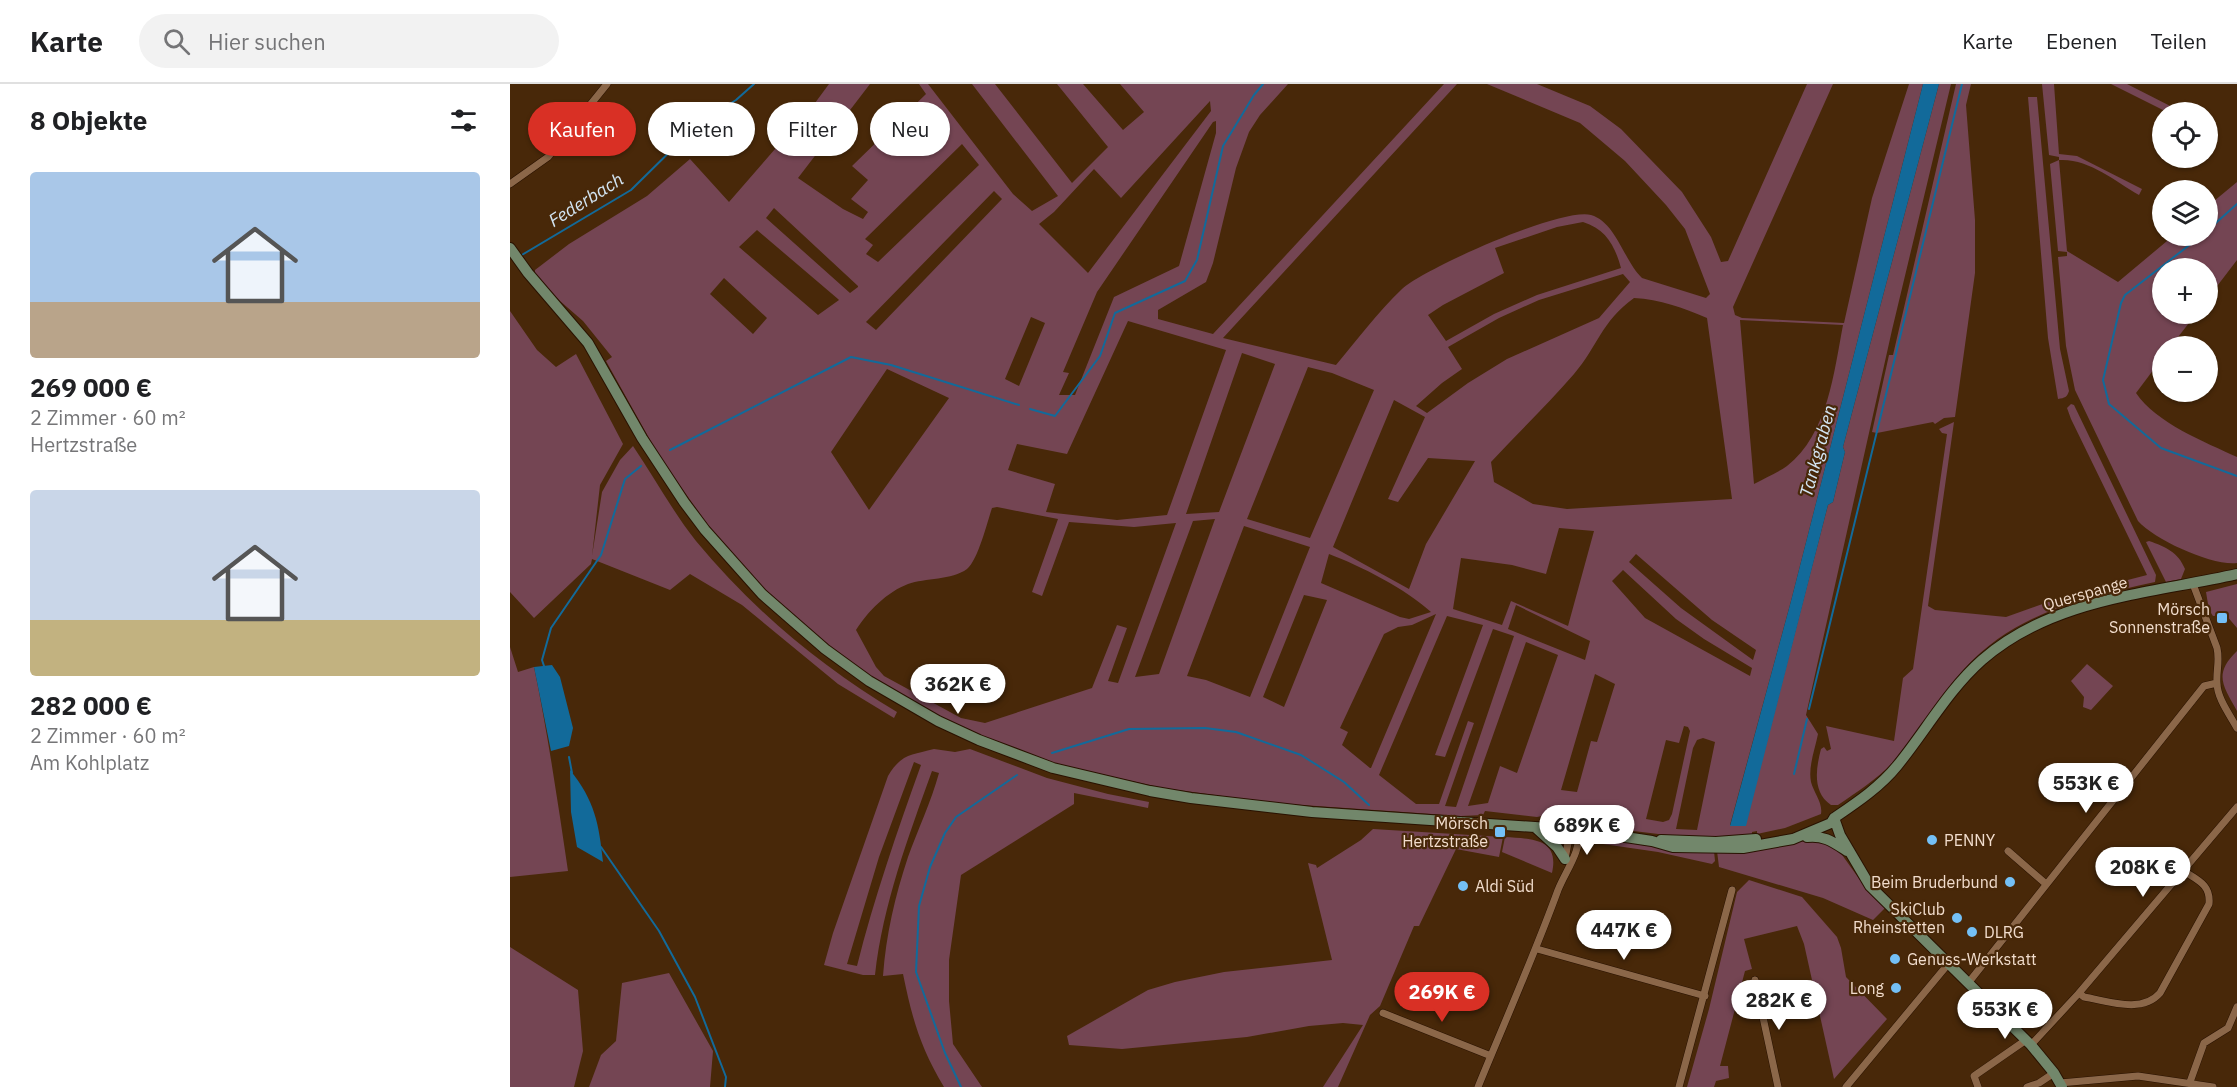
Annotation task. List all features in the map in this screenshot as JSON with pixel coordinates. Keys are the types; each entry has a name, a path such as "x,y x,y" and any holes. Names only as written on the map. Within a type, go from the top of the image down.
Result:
{"main road":[{"path":"514,254 588,343 657,462 705,530 734,564 789,620 825,649 869,681 938,721 1017,756 1053,768 1161,793 1230,803 1312,812 1579,830 1652,841 1673,847 1743,848 1818,836 1830,839 1850,853"},
{"name":"Querspange","path":"1834,818 1864,797 1895,769 1960,682 1981,661 2022,632 2046,619 2096,602 2237,574"},
{"path":"1795,838 1831,823 1834,818"},
{"path":"1652,841 1744,841 1769,837 1822,819 1834,818"},
{"path":"1834,818 1850,853 1870,886 2029,1043 2059,1081"},
{"path":"1534,826 1557,847 1564,859"}],"street":[{"path":"510,184 548,157 607,84"},
{"path":"2193,584 2217,648 2219,694 2237,728"},
{"path":"1969,982 2204,686 2217,683"},
{"path":"1978,1087 1974,1076 2029,1043 2079,993 2237,807"},
{"path":"1564,876 1564,859 1568,843 1579,830"},
{"path":"1478,1087 1536,950 1564,876 1579,845 1579,830"},
{"path":"2008,851 2046,884"},
{"path":"2079,993 2084,997 2136,1005 2154,1000 2160,993 2209,904 2210,895 2207,887 2182,870"},
{"path":"1679,1087 1732,890"},
{"path":"1536,950 1705,996"},
{"path":"1848,1086 1949,963"},
{"path":"1755,980 1779,1087"},
{"path":"2190,1082 2204,1043 2228,1028 2237,1008"},
{"path":"1383,1013 1491,1056"},
{"path":"2027,1087 2059,1081 2138,1076 2213,1087"}],"shaded area":[{"path":"829,84 870,84 856,102 816,102"},
{"path":"919,84 928,84 942,102 918,102 926,94"},
{"path":"972,84 995,84 1072,183 1108,147 1057,84 1083,84 1123,130 1144,112 1120,84 1288,84 1260,115 1249,132 1236,168 1213,263 1206,282 1158,310 1158,319 1213,334 1444,84 1457,84 1223,338 1336,365 1385,307 1402,289 1416,279 1494,241 1552,220 1575,215 1591,215 1607,225 1642,278 1706,298 1710,294 1685,229 1625,161 1580,123 1487,84 1537,84 1590,106 1621,129 1682,192 1711,237 1721,262 1728,261 1807,84 1833,84 1733,307 1735,315 1742,318 1844,323 1872,198 1909,84 1923,84 1791,601 1730,825 1745,826 1828,505 1833,502 1845,452 1843,447 1939,84 1951,84 1892,330 1806,715 1818,734 1810,776 1821,806 1821,814 1785,828 1757,834 1757,831 1752,832 1752,835 1714,837 1675,836 1542,820 1554,812 1551,810 1537,817 1485,811 1483,815 1461,816 1273,803 1163,788 1056,764 967,730 922,708 874,679 789,615 722,545 659,456 606,361 612,357 583,321 560,301 535,274 535,270 569,244 647,196 690,159 729,202 769,156 815,156 798,178 843,209 863,219 868,212 851,199 868,180 852,166 870,148 870,156 950,156 865,239 873,245 866,254 878,262 979,165 962,144 950,156 950,112 1013,194 1032,211 1058,196","holes":["1210,101 1211,111 1088,273 1039,224 1054,212 1094,169 1121,198","1216,121 1216,133 1179,266 1114,297 1075,395 1059,395 1069,373 1063,372 1097,292 1213,122","994,191 1002,199 876,330 866,322","774,208 858,287 850,293 766,218","1583,222 1604,234 1616,253 1621,268 1537,295 1494,314 1446,341 1428,315 1504,273 1495,248 1557,227","757,230 839,300 818,315 739,247","1623,274 1630,282 1599,318 1507,359 1468,383 1427,413 1416,406 1462,369 1448,347 1499,318 1539,300","724,278 767,318 753,334 710,294","1634,298 1662,302 1707,318 1732,499 1567,509 1533,504 1494,482 1491,462 1574,374 1607,325","1031,317 1045,323 1019,386 1005,379","1740,320 1843,325 1827,401 1812,437 1801,453 1787,466 1754,484","1128,321 1226,350 1167,515 1117,520 1046,512 1055,484 1008,470 1017,444 1067,454","1242,353 1275,364 1219,512 1186,514","1308,367 1332,373 1374,390 1310,538 1247,519","887,369 949,398 869,510 831,452","1394,400 1425,417 1388,499 1398,502 1428,458 1475,461 1426,544 1409,589 1333,547","997,507 1058,519 1032,592 1042,596 1069,522 1134,527 1176,523 1118,683 1108,681 1127,628 1117,625 1092,688 985,723 961,718 884,676 876,667 856,630 866,616 885,597 900,587 954,575 967,569 975,558 992,508","1215,519 1159,674 1135,677 1193,521","1244,526 1310,547 1250,697 1206,680 1187,676","1559,528 1594,531 1568,626 1511,601 1502,625 1453,609 1461,558 1512,565 1546,574","1329,554 1383,579 1431,612 1409,619 1321,583","1636,554 1712,620 1756,650 1753,660 1681,608 1629,562","1623,570 1676,619 1752,668 1750,676 1645,618 1612,581","1304,595 1327,600 1284,707 1263,697","1516,605 1590,641 1585,660 1508,629","1436,614 1370,768 1342,745 1348,732 1340,728 1384,634","1447,616 1483,625 1435,755 1445,757 1493,629 1514,636 1456,807 1445,806 1474,723 1468,721 1439,804 1416,804 1379,775","1526,642 1558,655 1517,773 1500,766 1488,803 1468,806","1595,674 1615,684 1597,742 1591,741 1577,792 1561,790","1684,726 1688,727 1690,731 1672,814 1669,820 1663,822 1646,819 1666,740 1679,743","1703,738 1715,742 1697,830 1676,829 1693,748 1697,740"]},
{"path":"1956,84 1971,84 1966,105 1975,220 1975,273 1955,417 1944,418 1935,424 1933,422 1872,432 1889,355 1893,355"},
{"path":"2042,84 2054,84 2059,154 2077,156 2142,189 2139,195 2091,167 2070,160 2059,160 2059,157 2049,155"},
{"path":"2111,84 2127,84 2162,102 2152,102 2152,104"},
{"path":"2028,97 2037,97 2060,349 2069,391 2065,397 2058,399 2048,338"},
{"path":"2059,160 2067,251 2118,282 2161,246 2218,246 2218,198 2237,182 2237,260 2218,285 2218,258 2152,258 2152,324 2188,324 2179,336 2152,336 2152,372 2136,393 2156,414 2168,422 2237,457 2237,563 2213,560 2184,550 2157,536 2138,521 2075,390 2066,346 2058,257 2067,256 2067,252 2058,251 2050,164"},
{"path":"510,311 537,350 556,367 576,354 623,444 600,485 592,556 602,492 620,460 633,446 696,541 740,590 815,656 841,676 897,712 894,718 838,684 742,605 690,574 670,590 592,559 591,564 534,618 510,592"},
{"path":"2071,404 2074,405 2156,575 2155,582 2103,594 2052,610 2006,634 1964,669 1886,769 1838,805 1831,805 1821,793 1817,779 1821,749 1824,747 1827,751 1831,749 1826,726 1894,741 1903,678 1913,669 1947,434 1942,433 1939,429 1954,422 1928,606 1935,610 2006,617 2062,597 2147,575 2071,419 2067,408"},
{"path":"2149,541 2166,548 2179,558 2185,569 2181,579 2166,582 2146,542"},
{"path":"2237,584 2237,628 2226,615 2213,616 2209,610 2206,592"},
{"path":"510,647 518,672 534,667 568,871 510,877"},
{"path":"2237,651 2237,711 2225,687 2223,674 2225,667"},
{"path":"2087,664 2113,686 2091,710 2083,707 2084,697 2071,681"},
{"path":"934,749 955,752 970,749 1047,778 1149,802 1148,808 1074,793 1074,804 961,875 949,960 949,1001 953,1044 982,1087 944,1087 918,1032 903,974 883,976 889,931 899,886 939,773 932,771 914,821 890,897 875,975 863,975 824,965 888,776 902,759","holes":["914,762 921,765 878,890 857,966 847,964 879,857"]},
{"path":"1373,829 1503,837 1499,857 1456,849 1419,926 1414,926 1380,1006 1370,1015 1338,1087 1323,1087 1363,1025 1343,1023 1309,1026 1247,1037 1122,1049 1069,1045 1067,1036 1148,990 1224,972 1332,960 1308,863 1316,865 1317,868 1361,840"},
{"path":"1505,837 1524,838 1541,842 1547,846 1552,852 1552,873 1502,852"},
{"path":"1601,839 1677,850 1714,851 1715,861 1712,864 1658,852 1587,843"},
{"path":"1824,840 1840,852 1865,887 1885,908 1873,920 1823,898 1719,867 1717,851 1741,851"},
{"path":"1749,880 1802,897 1837,937 1846,977 1887,1019 1834,1079 1804,944 1797,926 1744,939 1752,969 1745,971 1720,1066 1728,1066 1729,1078 1716,1081 1714,1087 1687,1087 1709,1009 1737,892"},
{"path":"510,947 578,990 583,1051 574,1087 510,1087"},
{"path":"669,973 713,1051 710,1087 589,1087 601,1055 616,1041 622,983"}],"water":[{"path":"1923,84 1939,84 1843,447 1845,452 1833,502 1828,505 1746,826 1730,826 1791,601"},
{"path":"552,665 560,677 573,728 569,746 551,751 534,667"},
{"path":"570,770 585,792 594,813 603,862 577,847 571,812"}],"waterway":[{"name":"Federbach","path":"520,256 631,190 698,124 736,100 754,84"},
{"path":"1030,409 1055,416 1100,356 1115,313 1185,281 1197,260 1223,146 1263,84"},
{"path":"1809,709 1962,84"},
{"path":"2218,221 2237,204"},
{"path":"2188,246 2125,295 2121,303 2103,380 2109,404 2161,448 2237,476"},
{"path":"670,450 851,357 891,365 1019,405"},
{"path":"545,669 542,660 551,628 601,555 625,479 641,466"},
{"path":"1794,774 1807,719"},
{"path":"1052,753 1129,729 1205,728 1236,732 1301,755 1344,782 1369,805"},
{"path":"569,757 572,773"},
{"path":"961,1087 945,1053 916,972 919,906 930,867 945,833 956,817 1017,775"},
{"path":"601,847 659,931 695,997 726,1077 725,1087"}],"place":[{"name":"Mörsch Sonnenstraße","path":"2222,618"},
{"name":"Mörsch Hertzstraße","path":"1500,832"},
{"name":"PENNY","path":"1932,840"},
{"name":"Beim Bruderbund","path":"2010,882"},
{"name":"Aldi Süd","path":"1463,886"},
{"name":"SkiClub Rheinstetten","path":"1957,918"},
{"name":"DLRG","path":"1972,932"},
{"name":"Genuss-Werkstatt","path":"1895,959"},
{"name":"Long","path":"1896,988"}],"water label":[{"name":"Tankgraben","path":"1818,451"}]}
